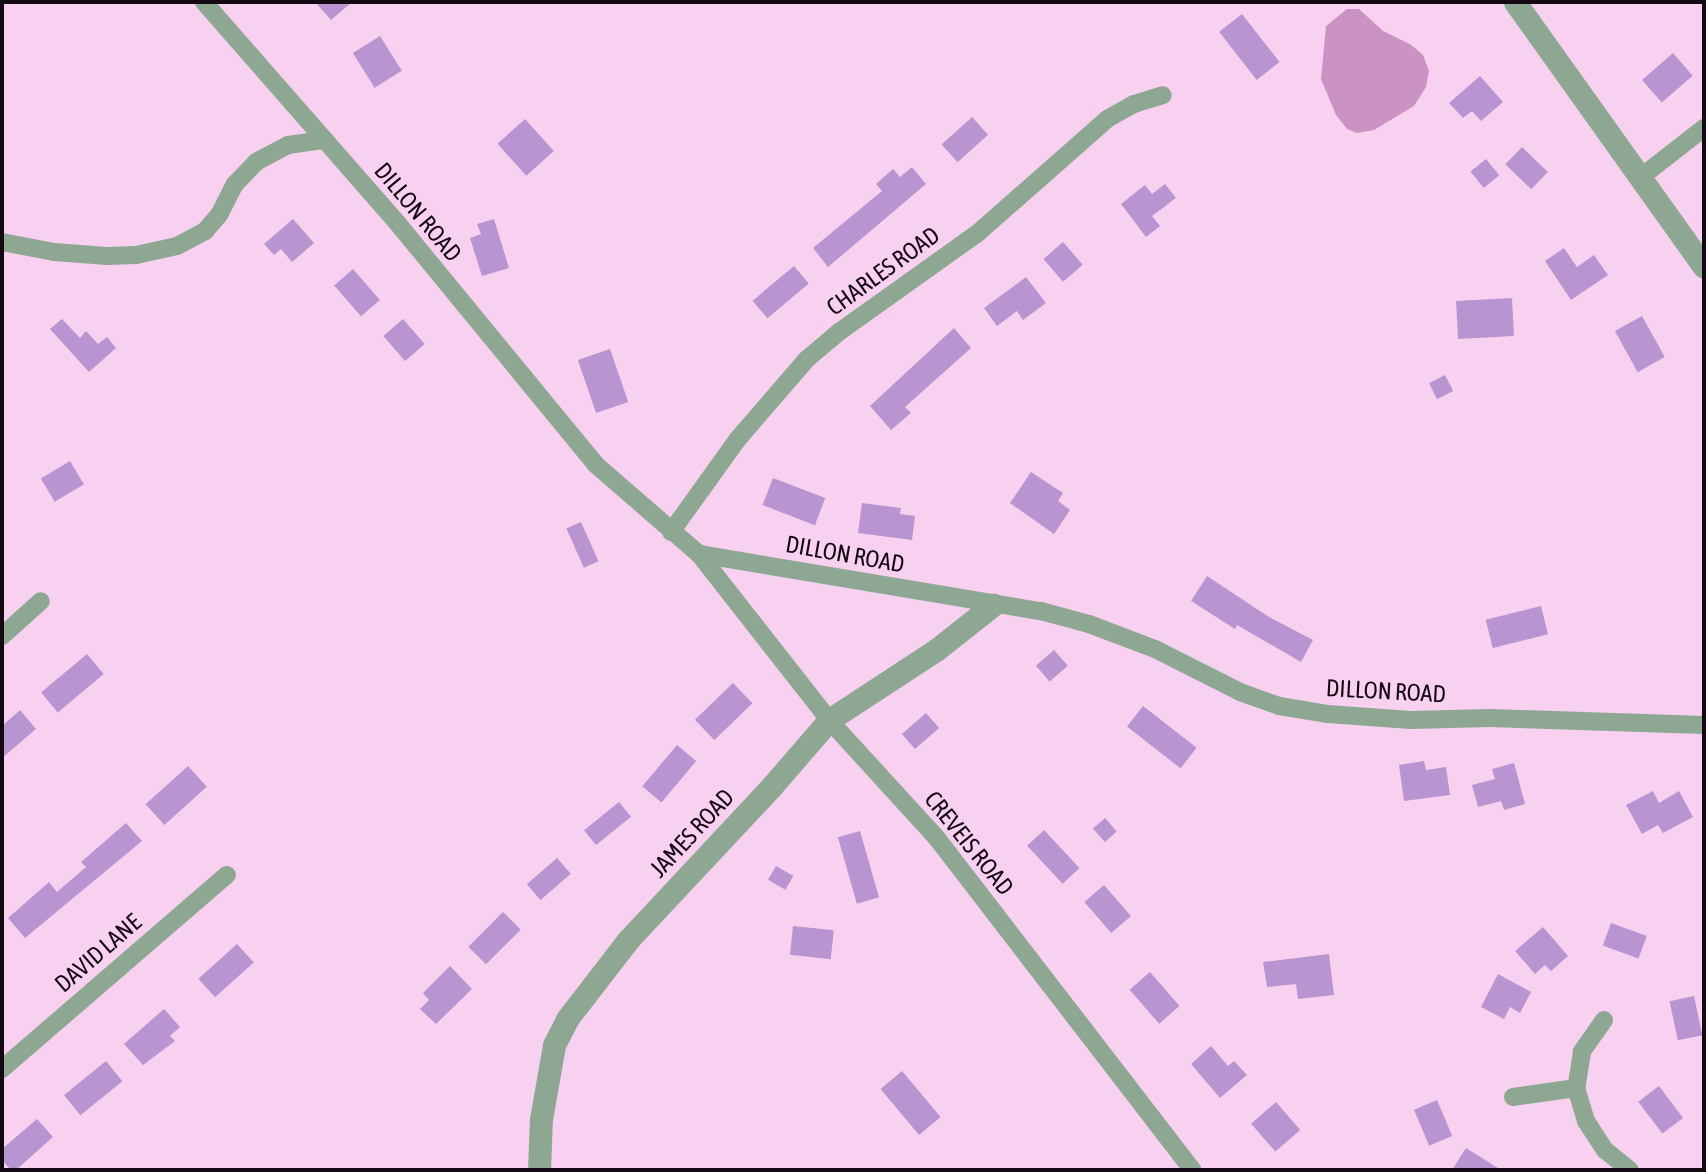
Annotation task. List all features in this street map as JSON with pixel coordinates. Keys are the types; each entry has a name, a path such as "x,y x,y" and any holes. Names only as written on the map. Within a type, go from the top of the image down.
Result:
{"street":[{"name":"DILLON ROAD","path":"204,2 325,140 594,464 699,554 1041,611 1089,624 1156,649 1240,692 1279,706 1328,714 1411,720 1490,718 1704,725"},
{"path":"1515,2 1704,267"},
{"name":"CHARLES ROAD","path":"671,532 737,440 807,359 979,232 1107,119 1134,104 1163,94"},
{"path":"1641,177 1704,128"},
{"path":"2,242 54,252 107,256 136,255 177,246 205,231 219,215 235,184 256,162 288,145 325,140"},
{"name":"CREVEIS ROAD","path":"699,554 829,720 936,837 1192,1170"},
{"path":"2,636 41,601"},
{"name":"JAMES ROAD","path":"539,1170 541,1119 547,1070 554,1045 566,1019 628,940 772,786 829,720 936,650 993,605"},
{"name":"DAVID LANE","path":"2,1069 227,875"},
{"path":"1604,1020 1582,1052 1576,1088 1586,1121 1605,1150 1630,1170"},
{"path":"1513,1097 1576,1088"}],"shaded area":[{"path":"1347,9 1359,9 1383,31 1410,44 1423,55 1429,71 1426,87 1414,106 1374,130 1357,133 1347,129 1336,115 1321,79 1326,26"}],"building":[{"path":"315,2 352,2 331,20"},
{"path":"1242,14 1280,62 1257,80 1219,32"},
{"path":"380,36 402,71 375,88 353,53"},
{"path":"1673,53 1693,76 1662,103 1642,80"},
{"path":"1480,76 1503,102 1481,121 1472,111 1463,118 1449,103"},
{"path":"972,117 988,135 958,162 942,144"},
{"path":"525,119 554,151 526,176 498,144"},
{"path":"1522,147 1548,172 1531,189 1505,164"},
{"path":"1486,159 1499,175 1484,188 1470,172"},
{"path":"912,167 926,184 828,267 813,248 882,191 876,184 893,169 900,177"},
{"path":"1165,184 1176,198 1152,216 1160,226 1146,237 1121,204 1145,185 1152,194"},
{"path":"293,219 314,243 292,262 281,249 274,255 264,244"},
{"path":"494,219 509,268 482,276 470,238 481,234 477,224"},
{"path":"1063,242 1083,265 1063,282 1043,259"},
{"path":"1564,248 1577,267 1594,255 1608,275 1571,300 1545,261"},
{"path":"794,266 809,284 767,318 753,301"},
{"path":"353,269 380,300 361,316 334,285"},
{"path":"1026,277 1046,303 1023,320 1017,311 997,326 984,308"},
{"path":"1512,298 1514,336 1458,339 1456,301"},
{"path":"1642,316 1665,357 1638,372 1615,331"},
{"path":"62,319 80,338 86,331 98,344 107,337 116,348 89,372 50,329"},
{"path":"403,319 425,344 405,361 383,336"},
{"path":"954,328 971,348 905,407 911,413 891,430 870,406"},
{"path":"610,349 628,402 596,413 578,360"},
{"path":"1445,375 1453,391 1437,399 1429,383"},
{"path":"70,461 84,484 55,502 41,479"},
{"path":"1031,472 1063,493 1058,501 1070,510 1054,534 1010,503"},
{"path":"773,478 825,498 815,525 763,505"},
{"path":"862,503 901,508 900,514 915,516 912,540 858,533"},
{"path":"581,522 598,561 584,568 566,529"},
{"path":"1207,576 1269,617 1313,640 1301,662 1237,625 1235,629 1191,601"},
{"path":"1541,606 1548,634 1493,648 1486,620"},
{"path":"1054,650 1068,666 1050,682 1036,666"},
{"path":"87,654 104,674 58,712 41,693"},
{"path":"733,683 752,703 714,740 695,720"},
{"path":"1143,706 1197,748 1181,768 1127,726"},
{"path":"20,710 36,729 2,758 2,726"},
{"path":"926,713 939,728 915,749 902,734"},
{"path":"677,745 696,761 661,802 642,786"},
{"path":"1424,761 1426,770 1446,767 1450,795 1404,801 1399,765"},
{"path":"1514,763 1525,804 1504,810 1501,801 1478,807 1472,785 1495,779 1492,769"},
{"path":"188,766 207,787 164,825 146,804"},
{"path":"1653,791 1659,803 1679,791 1693,817 1663,833 1658,825 1642,834 1626,805"},
{"path":"619,802 631,817 596,845 584,830"},
{"path":"1105,818 1117,832 1105,842 1093,828"},
{"path":"126,823 142,841 25,938 8,918 49,882 57,892 86,867 81,862"},
{"path":"1044,830 1079,868 1063,884 1027,846"},
{"path":"860,831 879,897 857,904 838,837"},
{"path":"557,858 571,874 541,900 527,884"},
{"path":"776,866 793,876 785,890 768,880"},
{"path":"1104,885 1131,916 1111,933 1084,902"},
{"path":"503,912 521,930 486,964 468,947"},
{"path":"1611,923 1647,936 1638,959 1603,946"},
{"path":"793,926 834,930 831,959 790,955"},
{"path":"1543,927 1568,956 1551,971 1545,965 1535,974 1515,951"},
{"path":"237,944 254,963 215,997 198,979"},
{"path":"1329,954 1334,995 1298,999 1296,984 1267,987 1263,962"},
{"path":"450,966 472,989 436,1024 420,1009 429,1000 423,993"},
{"path":"1150,972 1180,1006 1159,1024 1130,990"},
{"path":"1498,974 1531,992 1520,1013 1510,1007 1504,1019 1481,1007"},
{"path":"1694,996 1702,1035 1678,1040 1670,1001"},
{"path":"164,1009 180,1027 170,1036 175,1041 143,1065 124,1044"},
{"path":"1211,1046 1228,1066 1234,1061 1247,1075 1220,1098 1191,1064"},
{"path":"106,1061 122,1081 80,1115 64,1095"},
{"path":"902,1071 941,1117 919,1135 881,1089"},
{"path":"1659,1086 1683,1118 1662,1134 1638,1102"},
{"path":"1437,1100 1452,1136 1429,1146 1414,1110"},
{"path":"1276,1102 1300,1130 1275,1152 1251,1124"},
{"path":"37,1119 53,1137 16,1170 11,1170 2,1160 2,1149"},
{"path":"1466,1148 1501,1170 1452,1170"}]}
